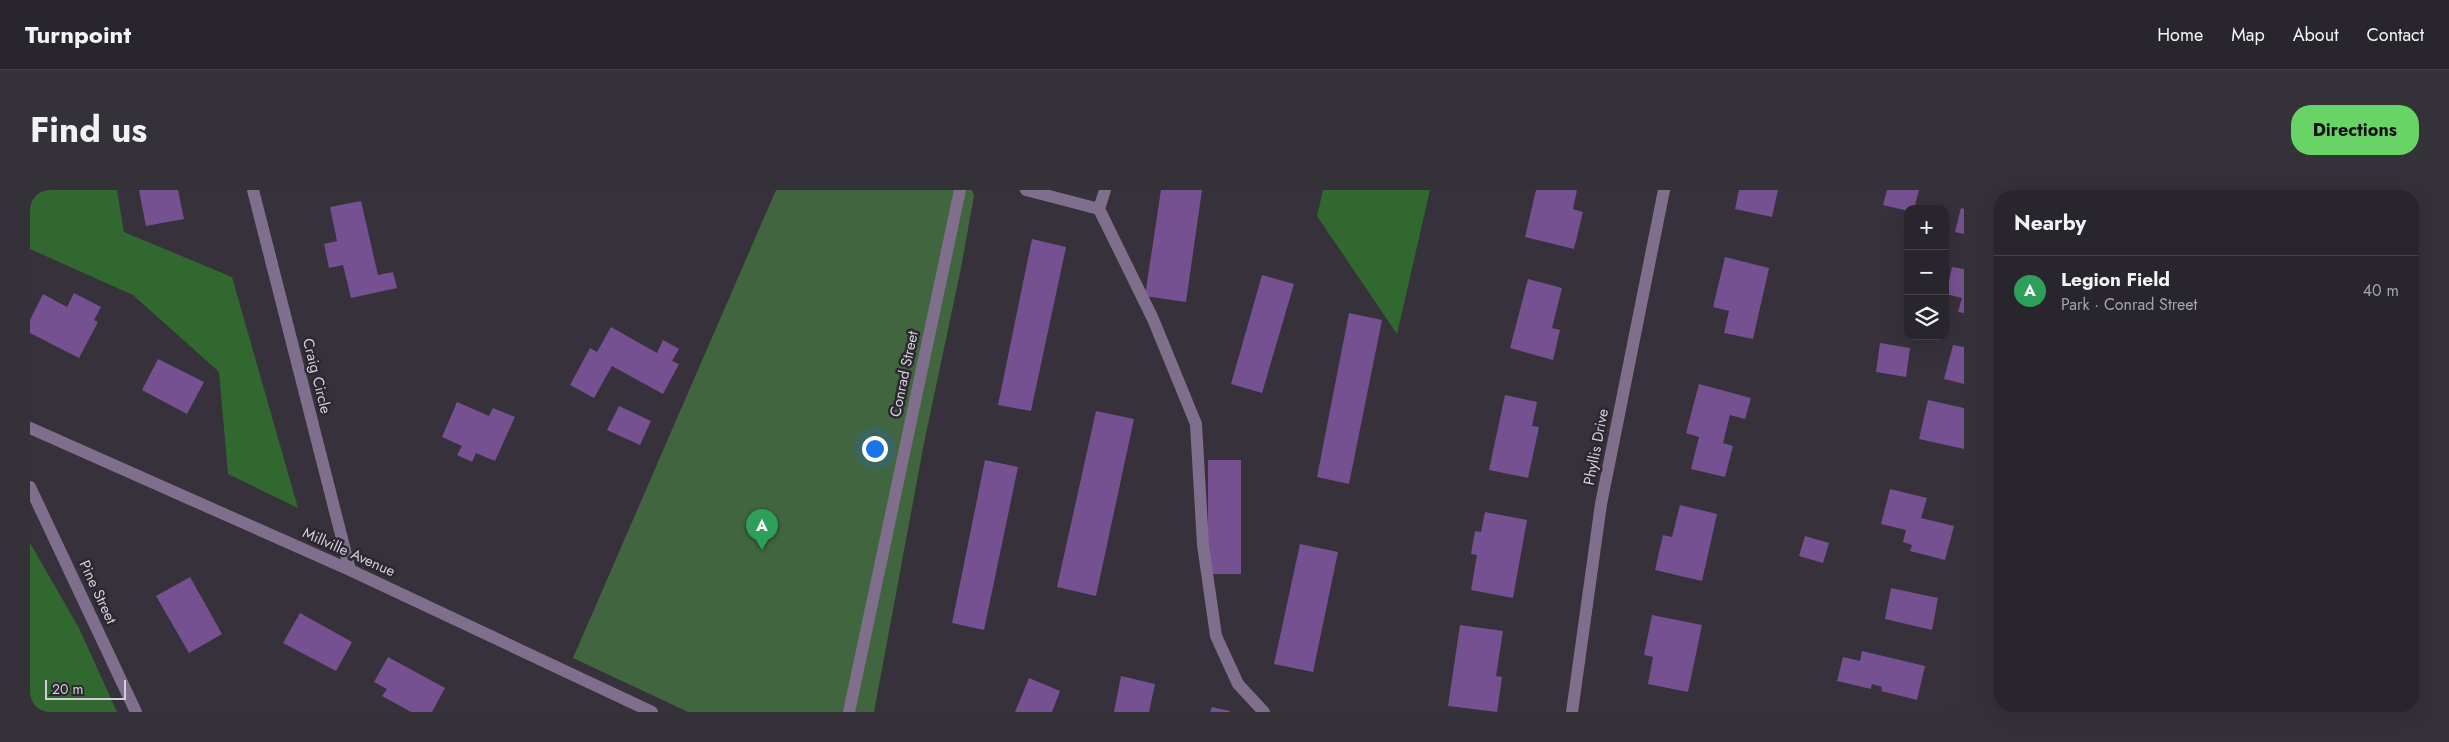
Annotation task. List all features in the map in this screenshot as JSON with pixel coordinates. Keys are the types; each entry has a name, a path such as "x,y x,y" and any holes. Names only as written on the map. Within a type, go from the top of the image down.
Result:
{"street":[{"name":"Craig Circle","path":"253,190 350,570"},
{"name":"Conrad Street","path":"849,712 960,190"},
{"path":"1026,190 1099,208"},
{"path":"1105,190 1099,208 1153,319 1196,424 1203,545 1216,636 1238,684 1264,712"},
{"name":"Phyllis Drive","path":"1572,712 1601,504 1664,190"},
{"name":"Millville Avenue","path":"30,428 350,570 652,712"},
{"name":"Pine Street","path":"30,487 136,712"}],"green space":[{"path":"30,190 117,190 124,232 232,277 298,508 228,474 219,372 133,295 30,249"},
{"path":"776,190 972,190 974,196 961,268 924,443 874,712 688,712 573,658"},
{"path":"1323,190 1430,190 1397,334 1317,216"},
{"path":"30,543 79,628 117,712 30,712"}],"building":[{"path":"139,190 178,190 184,219 146,226"},
{"path":"1161,190 1202,190 1186,302 1145,296"},
{"path":"1536,190 1577,190 1573,209 1583,212 1574,249 1525,237"},
{"path":"1739,190 1778,190 1772,217 1735,209"},
{"path":"1887,190 1919,190 1915,205 1904,205 1904,210 1883,205"},
{"path":"361,201 378,275 393,272 397,288 351,298 343,265 329,268 324,244 337,241 330,207"},
{"path":"1961,208 1964,209 1964,234 1955,232"},
{"path":"1032,239 1066,247 1031,411 998,405"},
{"path":"1725,257 1769,268 1753,339 1724,333 1729,311 1713,307"},
{"path":"1952,267 1964,269 1964,313 1958,312 1962,298 1949,295 1949,280"},
{"path":"1262,275 1294,284 1262,393 1231,384"},
{"path":"1528,279 1562,288 1552,328 1560,330 1553,360 1510,348"},
{"path":"74,293 101,307 94,320 98,322 79,358 30,333 30,320 43,294 67,307"},
{"path":"1349,313 1382,320 1349,484 1317,477"},
{"path":"611,327 657,353 663,340 679,349 672,361 679,364 663,394 612,366 594,398 570,385 590,348 597,352"},
{"path":"1880,343 1910,348 1906,377 1876,372"},
{"path":"1953,345 1964,347 1964,384 1944,379"},
{"path":"158,359 204,382 187,414 142,390"},
{"path":"1699,384 1751,398 1745,419 1730,415 1723,443 1733,446 1725,477 1691,469 1699,437 1686,433"},
{"path":"1505,395 1537,402 1532,426 1539,427 1528,478 1489,470"},
{"path":"1928,400 1964,408 1964,449 1919,439"},
{"path":"457,402 489,416 493,408 515,417 495,461 476,453 472,462 457,455 462,446 442,437"},
{"path":"619,406 651,421 640,445 607,430"},
{"path":"1096,411 1134,419 1096,596 1057,587"},
{"path":"985,460 1018,467 984,630 952,623"},
{"path":"1208,460 1241,460 1241,574 1208,574"},
{"path":"1890,489 1927,498 1921,518 1954,526 1945,560 1910,551 1912,545 1903,542 1906,530 1881,524"},
{"path":"1680,505 1717,514 1702,581 1655,570 1663,535 1672,537"},
{"path":"1485,512 1527,520 1513,598 1471,590 1477,555 1471,554 1475,531 1481,532"},
{"path":"1805,536 1829,543 1823,563 1799,556"},
{"path":"1300,544 1338,552 1313,672 1274,664"},
{"path":"190,577 222,634 189,653 156,596"},
{"path":"1891,588 1938,598 1932,630 1885,619"},
{"path":"300,613 352,642 336,671 283,643"},
{"path":"1652,615 1702,625 1688,692 1648,684 1653,657 1644,655"},
{"path":"1460,625 1503,631 1496,676 1502,677 1497,712 1448,706"},
{"path":"1862,651 1925,666 1917,700 1881,691 1882,687 1872,684 1871,689 1837,681 1843,657 1860,661"},
{"path":"388,657 445,688 432,712 411,712 382,696 387,689 374,682"},
{"path":"1121,676 1155,684 1149,712 1114,712"},
{"path":"1029,678 1060,691 1052,712 1015,712"},
{"path":"1212,707 1230,711 1230,712 1210,712"}],"place":[{"name":"Legion Field","path":"762,550"}]}
